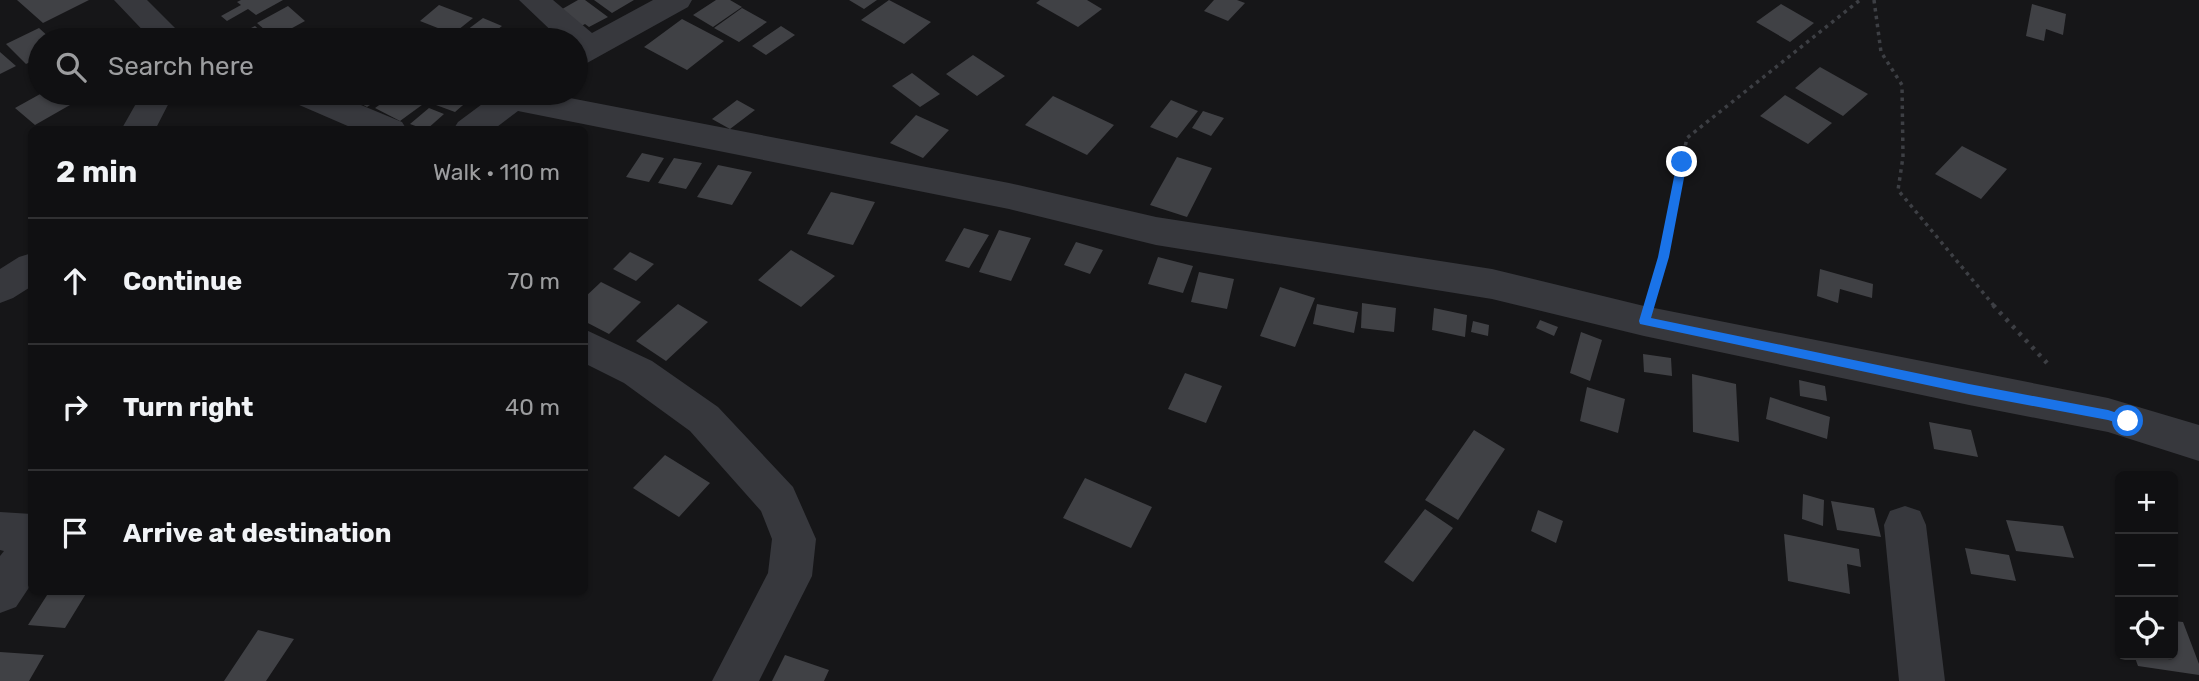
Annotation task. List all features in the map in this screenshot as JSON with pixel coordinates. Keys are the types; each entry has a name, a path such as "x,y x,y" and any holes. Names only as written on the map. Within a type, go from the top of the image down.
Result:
{"street":[{"path":"129,0 159,28"},
{"path":"534,0 560,28"},
{"path":"588,48 677,0"},
{"path":"140,126 152,105"},
{"path":"331,105 380,126"},
{"path":"475,126 503,105"},
{"path":"565,105 1009,196 1156,231 1492,284 1644,321 1969,389 2108,415 2195,451"},
{"path":"0,288 28,270"},
{"path":"588,346 638,372 704,419 778,500 794,539 790,576 736,681"},
{"path":"1905,525 1922,681"},
{"path":"0,531 28,533"},
{"path":"0,592 28,552"}],"path":[{"path":"1644,321 1664,257 1687,138 1860,0"},
{"path":"1874,0 1881,52 1902,85 1903,157 1898,190 1994,306 2047,363"}],"building":[{"path":"17,0 89,0 43,23"},
{"path":"283,0 256,15 248,9 227,21 221,16 241,5 237,2"},
{"path":"578,0 585,0 608,17 589,27 585,24 578,28 566,28 550,16"},
{"path":"594,0 634,0 612,13"},
{"path":"716,0 730,0 742,7 713,27 693,15"},
{"path":"849,0 877,0 864,9"},
{"path":"889,0 931,22 904,44 861,20"},
{"path":"1040,0 1087,0 1102,9 1078,27 1036,3"},
{"path":"1214,0 1237,0 1245,3 1228,21 1204,11"},
{"path":"1781,4 1814,23 1790,42 1756,22"},
{"path":"2032,4 2066,14 2063,35 2046,29 2044,41 2026,36"},
{"path":"439,5 473,18 460,28 438,28 420,21"},
{"path":"288,6 305,21 292,28 263,28 257,23"},
{"path":"742,8 767,22 739,42 714,28"},
{"path":"483,18 502,26 499,28 470,28"},
{"path":"682,19 724,41 687,70 644,47"},
{"path":"781,26 795,35 766,55 752,46"},
{"path":"28,33 28,63 26,64 6,44"},
{"path":"0,52 16,66 0,74"},
{"path":"973,55 1005,76 977,96 946,74"},
{"path":"1820,67 1868,94 1843,116 1795,88"},
{"path":"912,73 940,94 920,107 892,86"},
{"path":"1785,95 1832,123 1808,144 1760,116"},
{"path":"1053,96 1114,125 1087,155 1025,125"},
{"path":"737,100 755,110 730,129 712,119"},
{"path":"1171,100 1198,111 1177,138 1150,127"},
{"path":"28,101 28,105 70,105 35,125 15,108"},
{"path":"379,105 422,105 400,121 375,108"},
{"path":"436,105 463,105 455,112"},
{"path":"429,108 444,114 430,126 410,124"},
{"path":"1203,111 1224,118 1211,136 1192,128"},
{"path":"916,115 949,130 923,158 890,143"},
{"path":"1962,146 2007,169 1981,199 1935,174"},
{"path":"642,153 664,158 649,182 626,177"},
{"path":"1177,157 1212,168 1187,217 1150,205"},
{"path":"674,158 702,163 686,189 658,183"},
{"path":"718,165 752,172 732,205 697,197"},
{"path":"831,192 875,202 853,245 807,234"},
{"path":"964,228 989,235 969,268 945,261"},
{"path":"999,230 1031,238 1011,281 979,272"},
{"path":"1076,242 1103,250 1090,274 1064,265"},
{"path":"791,250 835,276 801,307 758,280"},
{"path":"630,252 654,264 636,281 613,269"},
{"path":"1158,257 1193,266 1183,293 1148,284"},
{"path":"1820,269 1873,284 1872,298 1840,289 1838,303 1817,296"},
{"path":"1199,272 1234,279 1227,309 1191,302"},
{"path":"601,282 641,302 609,334 588,323 588,294"},
{"path":"1280,287 1315,298 1295,347 1260,336"},
{"path":"1362,303 1396,308 1394,332 1361,328"},
{"path":"678,304 708,322 666,361 636,341"},
{"path":"1317,304 1358,312 1354,333 1313,324"},
{"path":"1434,308 1467,315 1465,337 1432,330"},
{"path":"1540,320 1558,327 1554,336 1536,328"},
{"path":"1473,321 1489,325 1488,336 1471,332"},
{"path":"1581,332 1602,340 1590,381 1570,373"},
{"path":"1643,354 1671,358 1672,376 1644,372"},
{"path":"1185,373 1222,386 1206,423 1168,409"},
{"path":"1692,374 1736,384 1739,442 1693,432"},
{"path":"1799,380 1825,386 1827,401 1800,396"},
{"path":"1587,387 1625,399 1618,433 1580,421"},
{"path":"1770,397 1830,417 1827,439 1766,419"},
{"path":"1929,422 1971,430 1978,457 1934,449"},
{"path":"1474,430 1505,449 1458,520 1425,500"},
{"path":"665,455 710,483 679,517 633,488"},
{"path":"1085,478 1152,507 1131,548 1063,518"},
{"path":"1803,494 1824,500 1823,526 1802,519"},
{"path":"1831,501 1874,508 1881,537 1837,530"},
{"path":"1425,509 1453,528 1413,582 1384,562"},
{"path":"1538,510 1563,521 1556,543 1531,531"},
{"path":"2006,520 2063,526 2074,558 2016,551"},
{"path":"1784,534 1859,549 1861,567 1847,564 1850,594 1788,581"},
{"path":"1965,548 2009,555 2016,581 1971,574"},
{"path":"47,595 85,595 65,628 28,625"},
{"path":"2178,622 2183,622 2199,664 2199,675 2138,666 2136,660 2178,660"},
{"path":"258,630 294,639 266,681 224,681"},
{"path":"0,652 44,655 29,681 0,681"},
{"path":"785,655 829,670 824,681 772,681"}],"route":[{"path":"1682,162 1664,257 1644,321 2128,421"}]}
